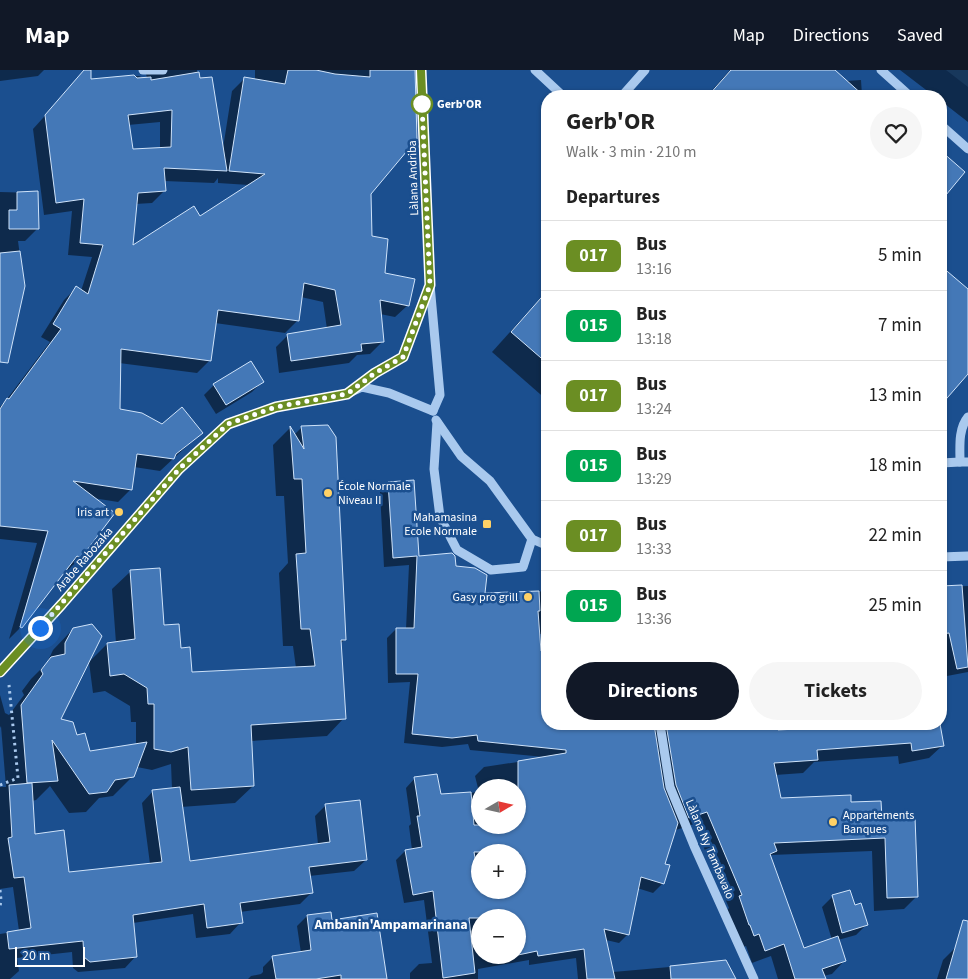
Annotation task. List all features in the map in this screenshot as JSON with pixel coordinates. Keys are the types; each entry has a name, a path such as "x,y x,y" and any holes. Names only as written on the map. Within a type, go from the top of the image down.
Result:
{"street":[{"path":"143,70 162,70"},
{"name":"Làlana Andriba","path":"421,70 430,285 440,395 433,411"},
{"path":"535,70 557,90"},
{"path":"627,90 645,70"},
{"path":"881,70 903,90"},
{"path":"947,130 968,149"},
{"path":"347,394 375,373 403,357 430,285"},
{"name":"Arabe Rabozaka","path":"3,669 179,469 228,424 276,407 347,394 362,387 390,393 433,411"},
{"path":"433,411 437,422 461,456 490,481 532,539 541,543"},
{"path":"947,463 964,462 959,440 965,420 968,417"},
{"path":"437,422 434,469 440,518 457,550 491,570 523,566 532,539"},
{"path":"947,557 968,556"},
{"name":"Làlana Ny Tambavalo","path":"661,730 670,787 695,848 754,979"}],"path":[{"path":"0,785 18,778 3,669"},
{"path":"0,890 2,900 0,907"}],"shaded area":[{"path":"946,70 968,70 968,87"}],"building":[{"path":"84,70 91,70 91,79 134,75 137,78 151,77 151,80 199,72 200,78 212,77 227,171 164,168 166,191 138,193 133,245 194,206 200,216 265,174 229,171 244,77 285,84 288,70 316,70 335,74 370,77 370,70 415,70 417,139 371,194 372,236 388,239 385,273 415,279 409,306 380,300 384,342 361,344 362,351 291,361 287,334 341,325 335,290 304,283 299,321 218,310 211,361 121,349 120,409 142,413 162,424 182,407 203,433 176,454 174,459 137,454 132,490 73,481 115,513 81,558 77,556 22,628 20,627 48,531 0,526 0,409 61,329 53,324 76,286 88,294 103,245 80,243 84,199 56,203 45,115","holes":["172,110 171,147 133,149 128,115"]},
{"path":"731,70 835,70 857,90 713,90"},
{"path":"947,156 965,172 947,194"},
{"path":"38,191 39,229 9,229 9,210 17,210 17,192"},
{"path":"20,251 25,286 8,363 0,362 0,253"},
{"path":"947,271 968,289 968,374 947,398"},
{"path":"541,298 541,358 511,332"},
{"path":"251,361 264,382 226,405 213,384"},
{"path":"328,425 336,437 346,640 341,640 346,719 251,725 254,786 191,790 188,747 171,752 154,749 154,704 148,704 147,688 124,674 110,676 107,643 135,639 130,570 160,568 164,625 179,624 181,648 190,647 192,672 315,666 310,629 301,629 296,554 306,553 302,479 294,479 290,426 304,449 301,426"},
{"path":"414,480 419,556 452,553 455,556 456,566 475,568 487,575 485,593 539,591 541,730 655,730 664,788 678,823 665,864 670,865 664,884 641,877 629,935 604,929 615,979 587,979 584,949 538,956 537,951 526,953 526,909 471,909 471,918 469,918 471,964 474,964 475,973 443,978 433,891 413,895 405,850 422,847 417,816 420,816 414,777 437,774 441,794 471,792 471,834 526,834 526,779 518,779 518,761 566,753 566,750 478,741 477,735 452,738 412,734 418,674 396,674 396,628 414,628 417,556 393,558 388,482"},
{"path":"962,585 968,667 957,669 949,633 947,633 947,586"},
{"path":"92,624 102,636 61,719 73,722 77,735 85,733 90,751 147,742 134,777 115,780 107,792 89,794 52,740 58,781 27,783 21,705 43,674 41,670 51,657 65,654 65,643 73,628"},
{"path":"667,730 941,730 944,746 912,751 911,743 817,750 818,760 774,763 781,798 851,795 851,802 881,801 882,818 915,817 918,897 887,898 885,838 774,843 777,851 770,854 804,948 838,936 846,961 822,969 826,979 795,979 784,944 765,951 759,934 754,936 749,925 739,896 742,895 707,812 689,818 676,785"},
{"path":"32,783 35,834 64,830 69,872 162,862 152,790 180,787 190,861 330,842 325,804 360,800 367,860 309,867 313,893 240,903 243,923 207,928 204,904 133,915 137,957 90,962 84,957 83,941 9,949 7,932 31,928 24,877 14,878 8,838 12,837 9,785"},
{"path":"850,890 855,905 861,903 868,925 842,933 832,895"},
{"path":"331,912 332,920 377,913 387,979 341,979 341,975 316,979 276,979 272,956 311,950 307,915"},
{"path":"963,920 968,921 968,979 946,979"},
{"path":"726,960 736,979 671,979 670,966"}],"bus line":[{"name":"017","path":"0,672 62,604 179,469 228,424 276,407 347,394 375,373 403,357 430,285 421,70"}],"place":[{"name":"Gerb'OR","path":"422,104"},
{"name":"École Normale Niveau II","path":"328,493"},
{"name":"Iris art","path":"119,512"},
{"name":"Mahamasina Ecole Normale","path":"487,524"},
{"name":"Gasy pro grill","path":"528,597"},
{"name":"Appartements Banques","path":"833,822"}],"district":[{"name":"Ambanin'Ampamarinana","path":"391,924"}],"route":[{"path":"40,628 179,469 228,424 276,407 347,394 375,373 403,357 430,285 422,104"}]}
